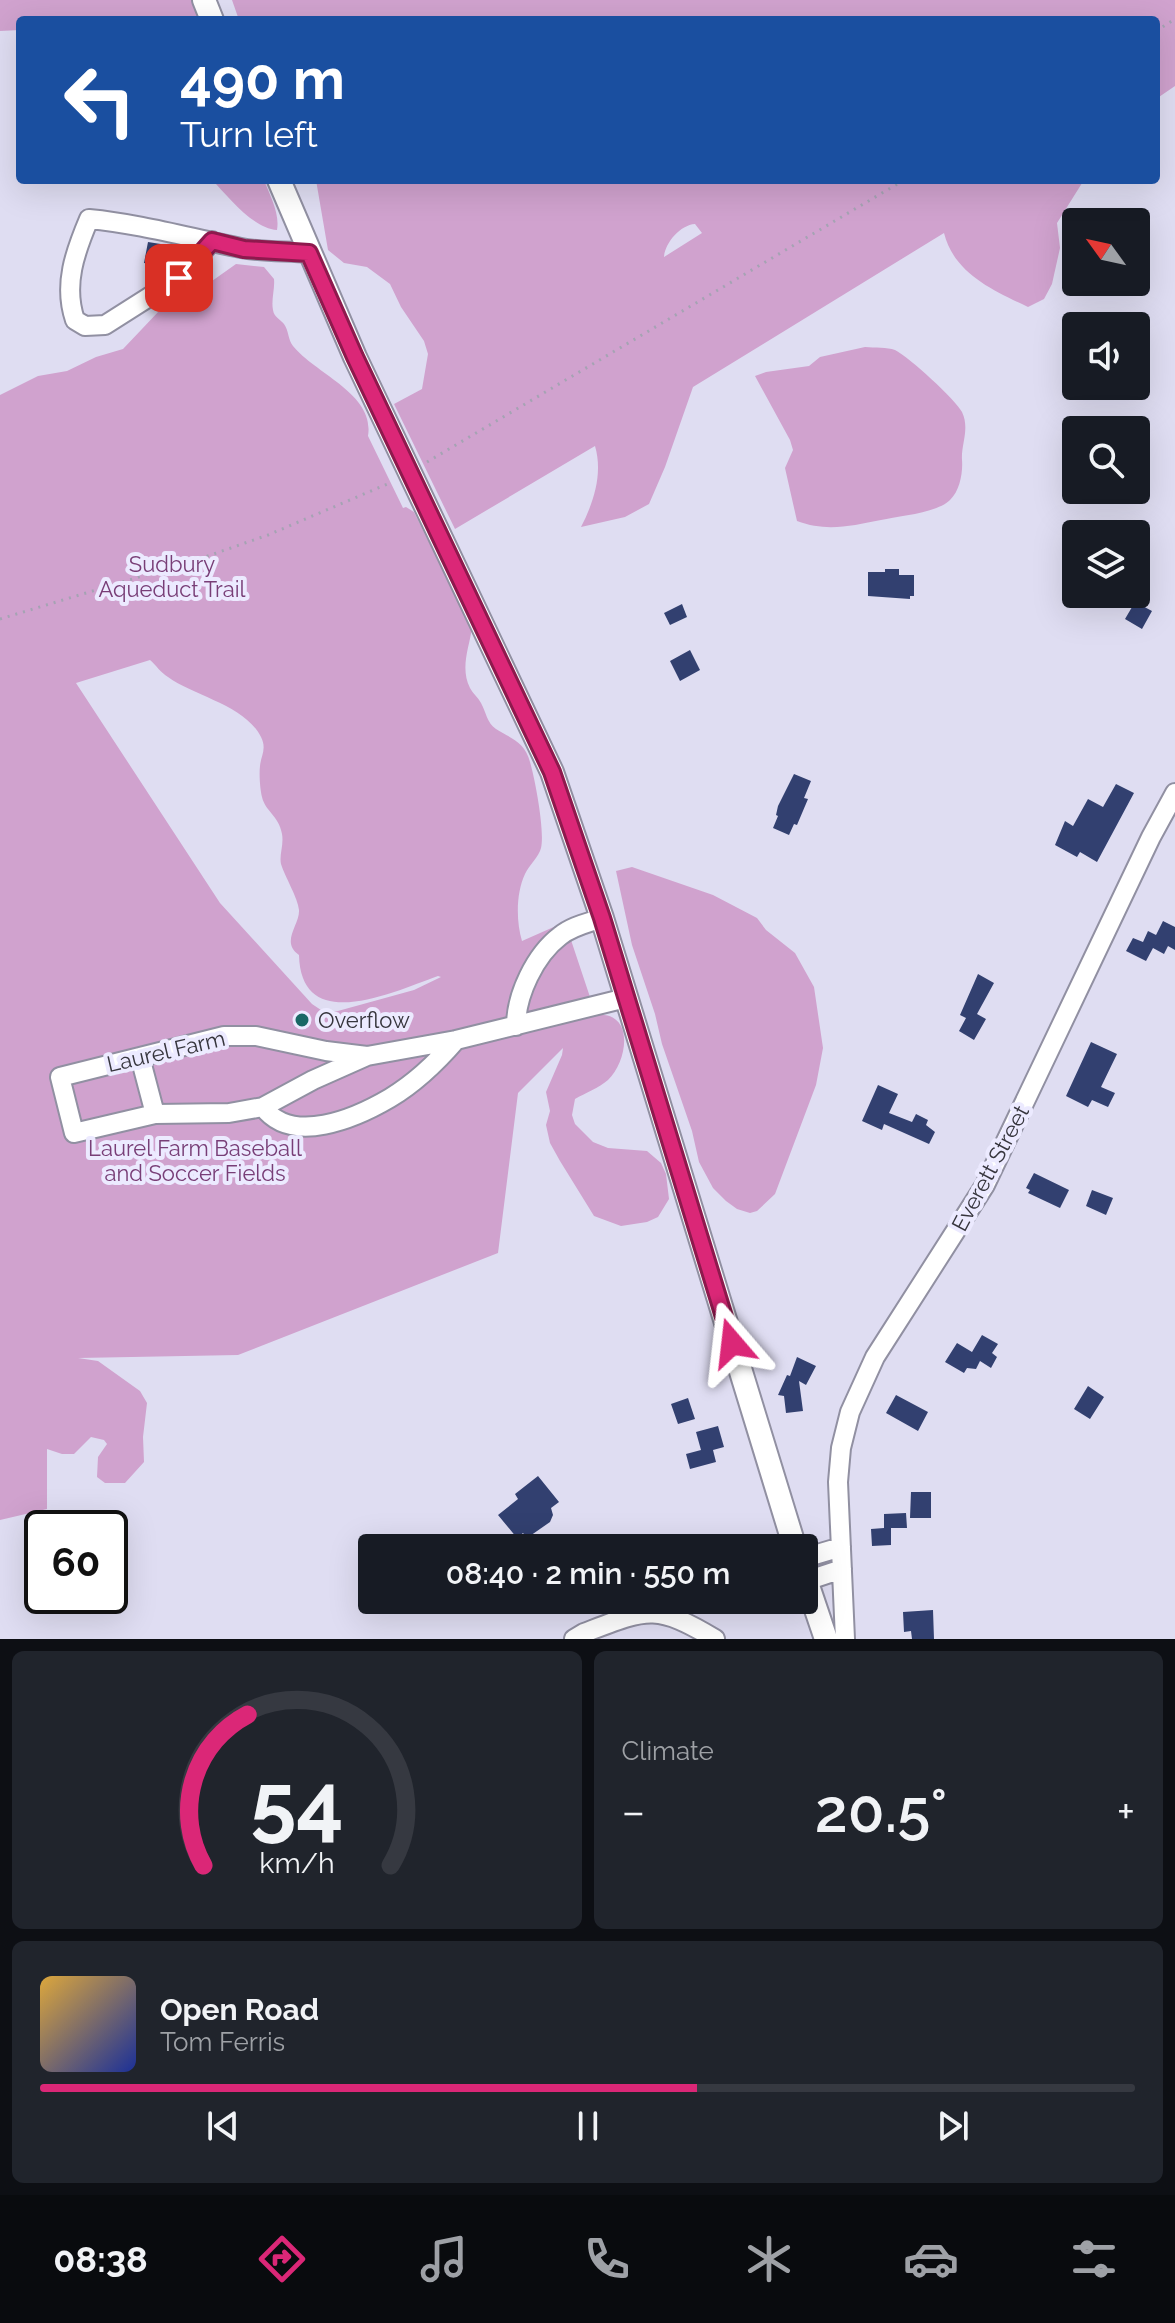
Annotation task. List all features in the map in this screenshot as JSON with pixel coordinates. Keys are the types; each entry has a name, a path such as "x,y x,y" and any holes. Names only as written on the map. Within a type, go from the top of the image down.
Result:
{"main road":[{"path":"281,184 309,253 410,472 552,772 602,918 791,1534"},
{"path":"818,1614 826,1639"}],"street":[{"path":"212,241 179,278 105,325 85,326 75,320 69,289 72,267 89,219 128,223 212,241 244,249 309,253"},
{"name":"Everett Street","path":"845,1639 840,1456 844,1431 856,1395 875,1357 985,1185 1151,837 1175,793"},
{"path":"516,1026 516,1010 540,957 549,945 570,929 602,918"},
{"name":"Laurel Farm","path":"367,1056 239,1035 202,1041 60,1077 74,1133 155,1114 229,1113 263,1107 367,1056 456,1040 626,998"},
{"path":"263,1107 279,1122 306,1127 362,1112 412,1082 456,1040"},
{"path":"140,1057 155,1114"},
{"path":"818,1554 841,1547"},
{"path":"818,1574 842,1569"},
{"path":"574,1639 648,1611 667,1614 715,1639"}],"path":[{"path":"0,619 202,558 268,535 373,491 897,184"}],"green space":[{"path":"0,0 193,0 199,16 16,16 16,30 0,31"},
{"path":"232,0 1175,0 1175,86 1160,96 1160,16 238,16"},
{"path":"216,184 266,184 276,211 277,230 259,224"},
{"path":"317,184 1081,184 1066,208 1062,208 1057,223 1060,248 1052,284 1044,299 1028,307 988,287 956,259 944,233 693,387 649,504 625,517 581,527 596,487 598,467 595,446 455,529 394,404 422,389 428,354 424,341 390,284 367,267 344,263 328,250","holes":["695,224 702,233 664,257 670,241 689,225"]},
{"path":"236,264 264,267 274,279 274,312 286,327 293,346 342,386 363,408 368,421 368,436 403,508 414,512 472,628 465,666 470,688 491,724 521,745 528,755 539,805 542,840 540,851 525,874 520,890 518,916 522,941 565,922 596,1015 609,1016 622,1029 623,1050 615,1072 608,1080 575,1099 572,1115 575,1124 593,1142 608,1148 647,1151 661,1163 666,1174 669,1199 658,1217 647,1222 621,1226 594,1216 550,1143 546,1125 550,1111 546,1092 563,1048 518,1093 498,1253 238,1355 78,1358 98,1361 140,1391 147,1403 144,1462 125,1483 105,1483 97,1477 98,1457 107,1444 104,1440 91,1437 74,1454 47,1449 47,1509 24,1510 24,1514 0,1520 0,395 38,376 67,371 96,357 123,349 160,310 181,303","holes":["150,660 165,675 243,717 263,741 260,769 262,797 280,828 281,864 299,910 291,945 299,955 304,980 315,995 332,1001 352,1002 441,977 414,990 327,1014 312,1004 220,903 76,683"]},
{"path":"865,347 892,349 902,354 942,389 962,412 965,430 958,487 944,504 917,513 839,527 797,521 785,468 793,450 755,376 809,366 820,357"},
{"path":"632,867 713,895 757,918 766,930 795,953 814,987 823,1048 816,1085 775,1194 757,1211 750,1213 737,1209 726,1201 713,1188 699,1162 692,1131 632,945 616,871"}],"building":[{"path":"148,242 186,248 185,254 171,268 144,263"},
{"path":"885,569 899,569 899,575 914,575 914,596 910,599 868,596 868,572 885,572"},
{"path":"682,604 687,617 670,625 664,613"},
{"path":"1131,608 1152,611 1142,629 1125,619"},
{"path":"690,650 700,670 680,681 670,661"},
{"path":"794,774 811,781 804,798 808,799 797,825 794,824 789,835 773,828 778,806"},
{"path":"1116,784 1134,793 1097,862 1080,852 1077,857 1055,845 1065,821 1073,826 1088,799 1103,807"},
{"path":"1163,921 1175,927 1175,950 1168,946 1164,954 1153,948 1146,961 1126,951 1133,938 1143,942 1148,931 1156,935"},
{"path":"978,974 994,983 977,1014 986,1019 974,1040 959,1031 966,1018 960,1015"},
{"path":"1091,1042 1117,1054 1101,1087 1115,1093 1108,1107 1092,1100 1088,1107 1066,1096"},
{"path":"878,1085 898,1094 889,1113 912,1122 916,1114 928,1120 926,1125 935,1132 929,1144 884,1124 882,1130 862,1121"},
{"path":"1034,1173 1069,1190 1060,1208 1028,1193 1030,1190 1026,1188"},
{"path":"1092,1190 1113,1198 1106,1215 1086,1206"},
{"path":"982,1335 998,1344 992,1353 997,1357 991,1368 980,1361 976,1369 967,1368 964,1373 945,1362 957,1343 972,1352"},
{"path":"797,1357 816,1366 806,1385 799,1381 803,1411 786,1413 784,1396 778,1395"},
{"path":"1088,1386 1104,1397 1090,1419 1074,1409"},
{"path":"896,1395 928,1412 918,1431 886,1413"},
{"path":"688,1398 695,1419 678,1424 671,1404"},
{"path":"718,1426 724,1447 713,1450 716,1462 690,1469 686,1454 701,1450 696,1432"},
{"path":"538,1476 559,1502 551,1508 553,1515 550,1522 533,1534 514,1534 498,1515 518,1499 515,1494"},
{"path":"911,1492 931,1492 931,1518 910,1518"},
{"path":"906,1513 907,1528 891,1528 891,1545 872,1546 871,1529 884,1528 884,1514"},
{"path":"933,1610 934,1639 912,1639 911,1631 904,1632 903,1612"}],"place":[{"name":"Overflow","path":"302,1020"}],"route":[{"path":"179,278 212,241 244,249 309,253 355,357 552,772 602,918 732,1343"}],"park label":[{"name":"Sudbury Aqueduct Trail","path":"172,576"},
{"name":"Laurel Farm Baseball and Soccer Fields","path":"195,1160"}]}
